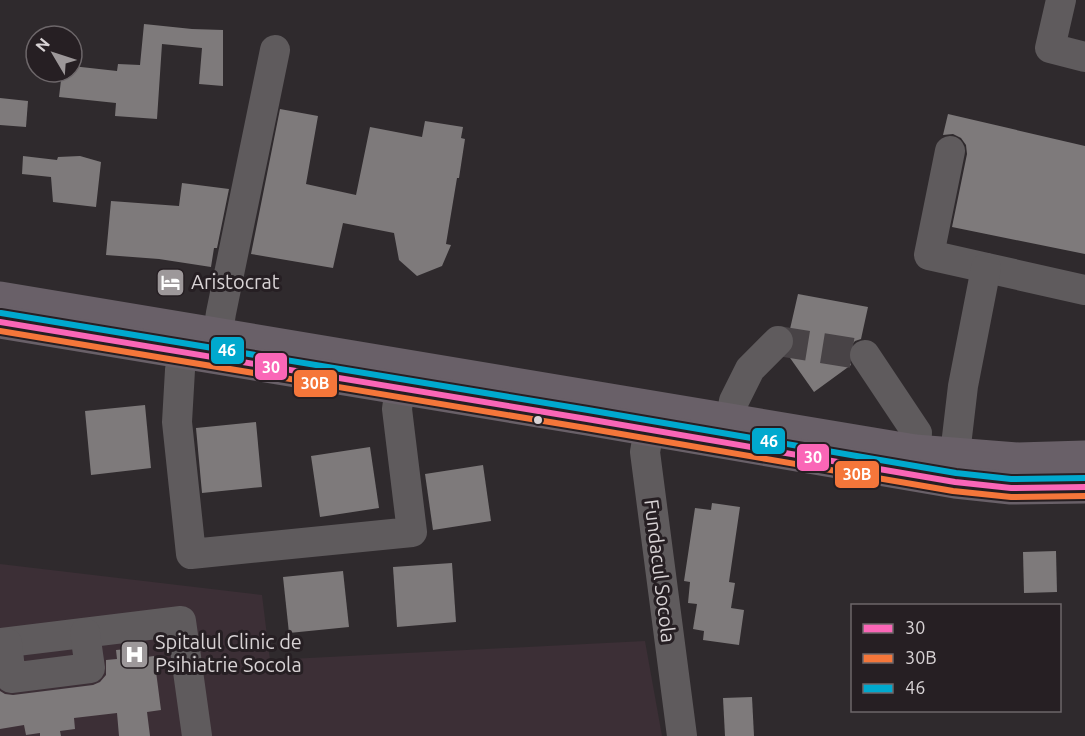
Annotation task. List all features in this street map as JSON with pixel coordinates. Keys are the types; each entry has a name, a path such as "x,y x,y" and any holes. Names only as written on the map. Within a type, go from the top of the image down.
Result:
{"main road":[{"path":"0,298 200,343 728,432 955,482 1011,488 1085,486"},
{"path":"0,322 200,343"},
{"path":"728,432 1018,459 1085,457"}],"street":[{"path":"1061,0 1050,48 1085,57"},
{"path":"275,50 200,343 180,370 177,422 191,554 412,532 397,410 401,377"},
{"path":"950,151 929,255 1085,290"},
{"path":"955,454 963,386 986,268"},
{"path":"728,432 734,401 750,369 778,341"},
{"path":"865,355 917,433 915,451"},
{"name":"Fundacul Socola","path":"651,418 645,452 682,736"},
{"path":"4,643 11,678 45,674 90,668 85,633 181,621 197,736"}],"shaded area":[{"name":"Spitalul Clinic de Psihiatrie Socola","path":"0,564 262,595 270,660 645,641 662,736 0,736"}],"building":[{"path":"144,24 223,30 223,86 199,84 202,48 162,44 157,119 115,116 116,103 59,97 61,84 84,84 84,67 117,71 118,64 140,65"},
{"path":"0,98 28,101 26,127 0,125"},
{"path":"280,109 318,116 306,184 356,195 370,127 422,137 425,121 463,127 461,138 465,139 446,244 451,245 442,266 417,276 399,260 394,233 343,223 333,268 251,254"},
{"path":"948,114 1085,146 1085,254 952,227 967,154 966,145 961,138 953,134 943,135"},
{"path":"23,156 57,160 58,157 80,156 101,162 96,207 53,202 51,177 22,174"},
{"path":"182,183 229,189 211,267 159,259 106,255 111,201 179,206"},
{"path":"798,294 868,307 861,339 855,341 849,348 848,357 851,365 814,392 788,355 795,345 790,329"},
{"path":"145,405 151,468 91,475 85,411"},
{"path":"256,422 262,487 202,493 196,428"},
{"path":"370,447 379,508 320,517 311,456"},
{"path":"483,465 491,521 433,530 425,474"},
{"path":"712,503 740,507 729,582 735,583 731,608 744,610 739,645 703,640 704,631 693,629 697,604 688,603 690,582 684,581 695,508 711,510"},
{"path":"1056,551 1057,592 1024,593 1023,552"},
{"path":"452,563 456,622 397,627 393,567"},
{"path":"343,571 349,627 289,633 283,577"},
{"path":"138,648 139,658 154,656 161,710 147,712 150,736 119,736 117,713 74,718 75,729 60,731 61,736 40,736 40,733 26,735 24,725 0,729 0,691 13,695 93,685 100,682 106,675 106,660 117,659 116,650"},
{"path":"752,697 754,736 725,736 723,698"}],"tunnel":[{"path":"778,341 865,355"}],"transit line":[{"name":"46","path":"1,313 956,473 1011,479 1085,478"},
{"name":"30","path":"0,322 955,482 1011,488 1085,487"},
{"name":"30B","path":"0,331 953,491 1011,497 1085,496"}],"place":[{"name":"Aristocrat","path":"170,282"},
{"name":"Spitalul Clinic de Psihiatrie Socola","path":"134,654"}]}
